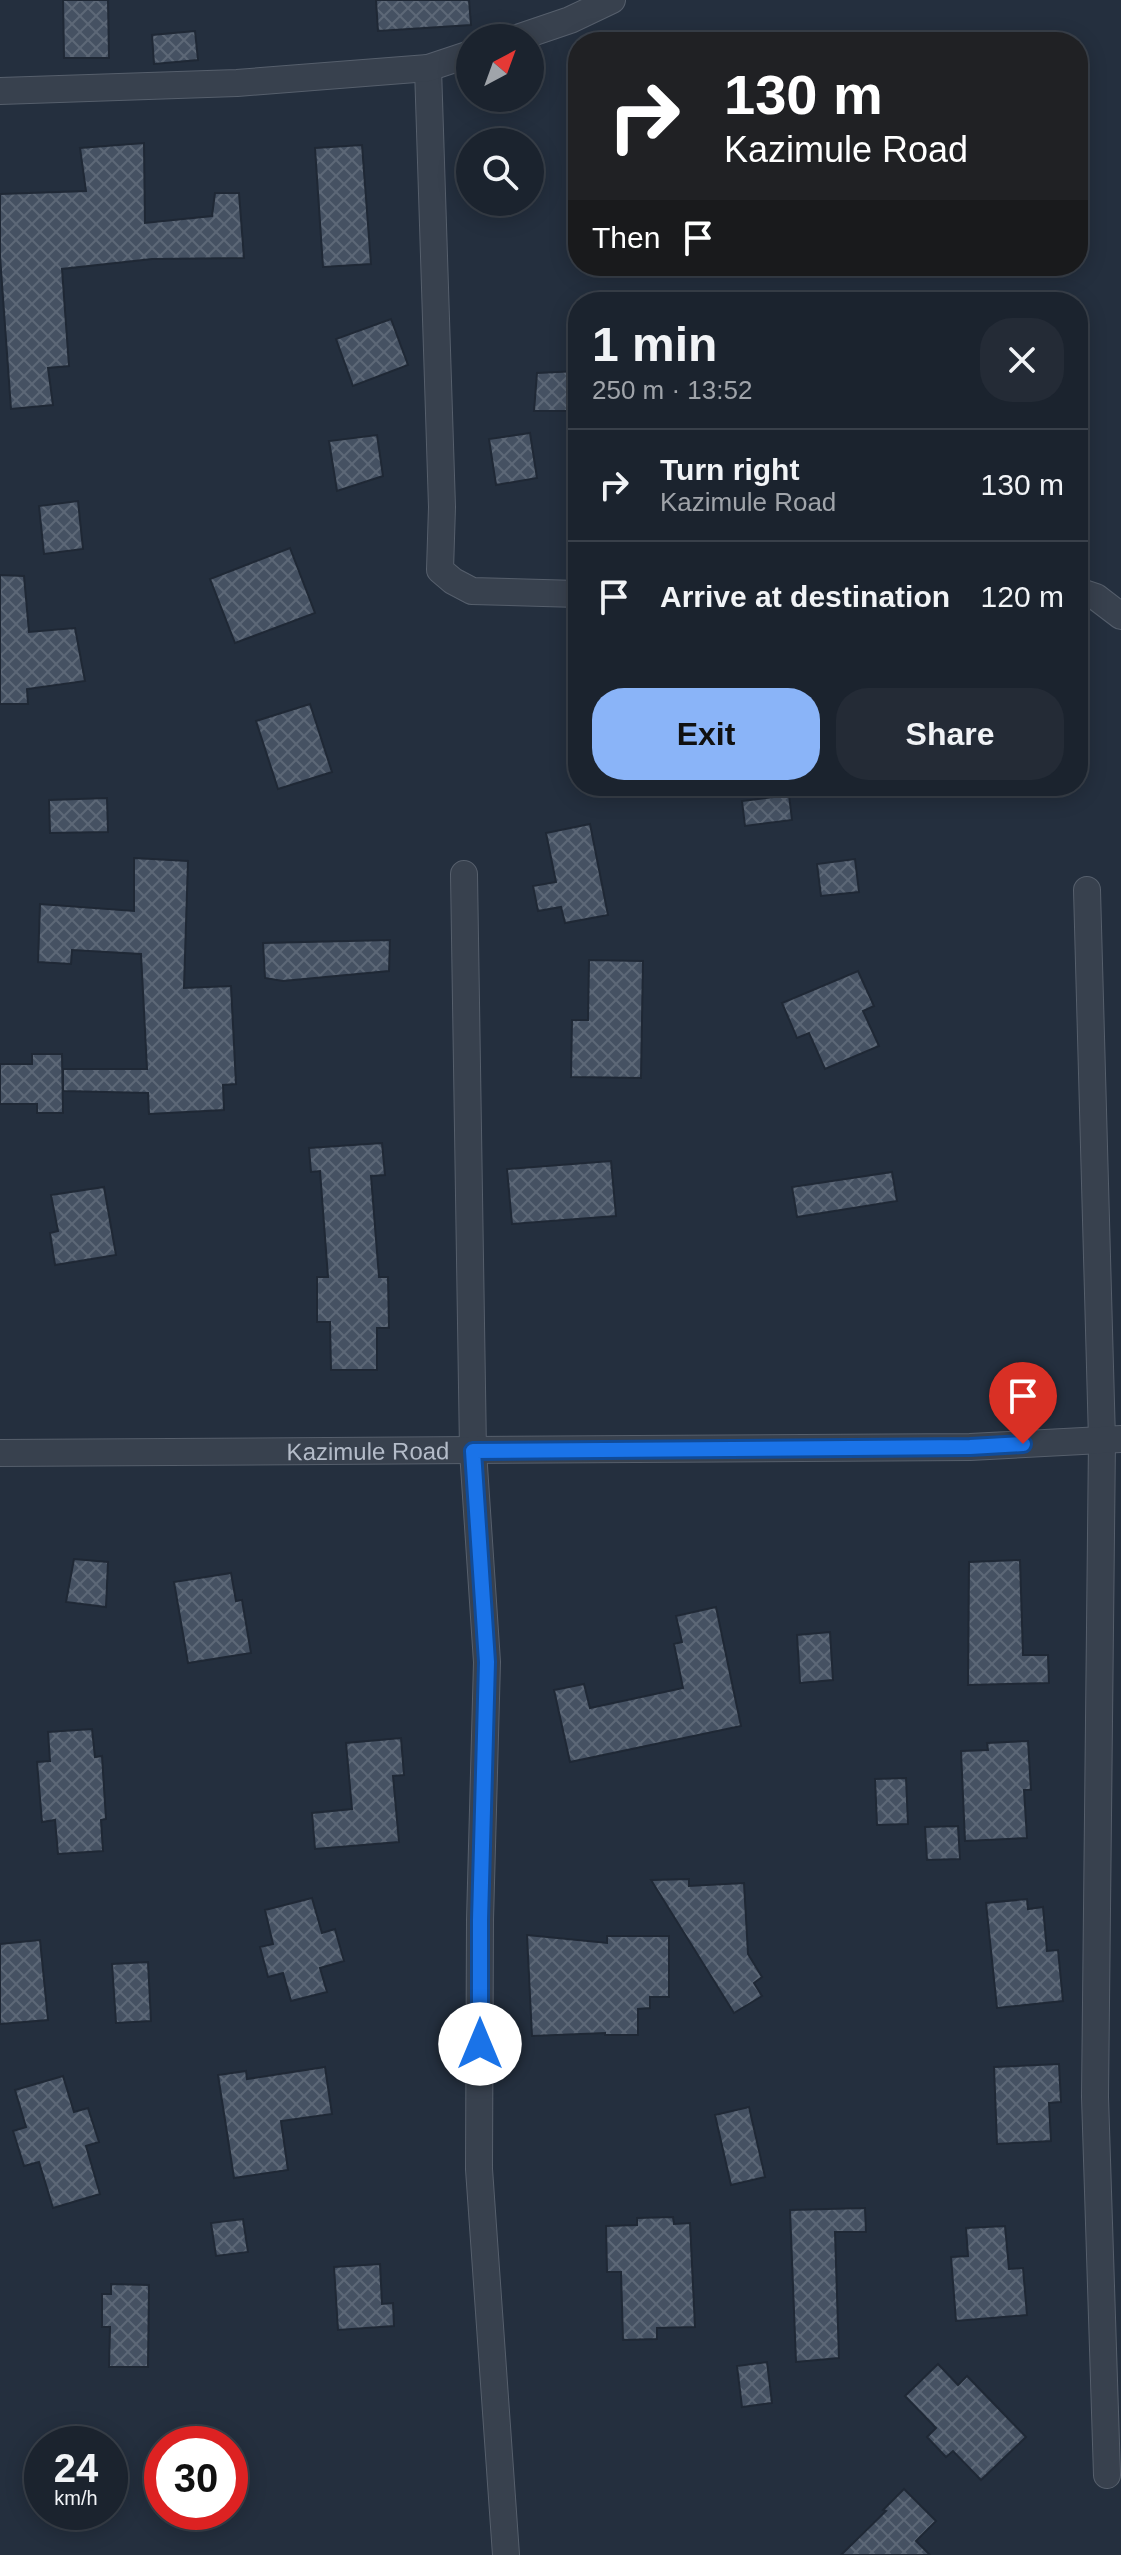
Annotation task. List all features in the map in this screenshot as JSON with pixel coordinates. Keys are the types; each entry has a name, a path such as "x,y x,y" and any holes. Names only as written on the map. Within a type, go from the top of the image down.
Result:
{"street":[{"path":"544,29 612,0"},
{"path":"0,91 237,83 428,68 456,59"},
{"path":"428,68 442,507 440,570 472,591 568,594"},
{"path":"1088,594 1121,616"},
{"path":"464,874 473,1451 487,1662 480,1920 479,2169 506,2555"},
{"path":"1087,890 1112,1439 1095,2097 1107,2475"},
{"name":"Kazimule Road","path":"0,1453 970,1447 1112,1439"}],"building":[{"path":"63,0 108,0 109,58 64,58"},
{"path":"376,0 469,0 471,24 378,31"},
{"path":"195,31 198,60 154,64 152,35"},
{"path":"144,143 145,223 212,216 215,193 239,193 244,258 152,259 62,269 69,366 48,368 53,405 11,409 0,256 0,194 86,191 80,148"},
{"path":"362,145 371,264 323,267 315,148"},
{"path":"391,319 408,365 353,386 336,339"},
{"path":"568,371 568,411 534,411 537,373"},
{"path":"530,433 537,478 496,485 489,439"},
{"path":"377,435 383,476 337,491 329,441"},
{"path":"78,501 83,549 44,554 39,506"},
{"path":"290,548 315,613 235,643 210,579"},
{"path":"0,575 24,576 29,632 75,628 85,681 27,689 28,704 0,704"},
{"path":"310,704 332,772 278,789 256,721"},
{"path":"789,796 792,820 745,826 742,801"},
{"path":"107,798 108,832 50,833 49,800"},
{"path":"590,824 608,915 565,923 561,907 538,911 533,886 556,882 546,833"},
{"path":"134,858 188,861 184,988 231,986 236,1084 223,1085 224,1110 149,1114 148,1093 63,1091 63,1069 147,1069 141,954 72,950 71,964 38,962 40,904 134,911"},
{"path":"855,859 859,892 821,896 817,864"},
{"path":"390,940 389,971 283,981 265,978 263,943"},
{"path":"589,960 643,961 641,1078 571,1077 572,1020 588,1020"},
{"path":"858,971 874,1006 863,1011 879,1046 825,1069 809,1033 797,1038 782,1003"},
{"path":"32,1054 62,1054 63,1113 37,1113 37,1104 0,1104 0,1064 32,1064"},
{"path":"382,1143 385,1175 371,1176 379,1277 388,1277 389,1328 377,1328 377,1370 331,1370 330,1322 317,1322 317,1277 328,1277 320,1171 311,1172 309,1148"},
{"path":"611,1161 616,1216 512,1224 507,1169"},
{"path":"892,1172 897,1201 797,1217 792,1187"},
{"path":"104,1187 116,1255 55,1265 50,1233 58,1231 51,1195"},
{"path":"74,1559 108,1562 106,1607 66,1602"},
{"path":"1020,1560 1023,1655 1048,1655 1049,1683 968,1685 969,1562"},
{"path":"231,1573 236,1601 242,1600 251,1653 188,1663 174,1582"},
{"path":"716,1607 741,1726 570,1762 554,1690 584,1684 590,1708 683,1688 674,1644 682,1642 676,1616"},
{"path":"830,1632 833,1680 800,1683 797,1635"},
{"path":"92,1729 95,1757 102,1756 106,1819 101,1820 103,1851 58,1854 55,1820 42,1822 37,1762 50,1761 48,1732"},
{"path":"401,1738 404,1775 393,1776 399,1842 315,1849 312,1813 352,1809 346,1743"},
{"path":"1028,1741 1031,1790 1024,1790 1027,1838 965,1841 961,1751 988,1750 987,1743"},
{"path":"906,1778 908,1824 877,1825 875,1779"},
{"path":"958,1826 960,1859 927,1860 925,1827"},
{"path":"689,1879 689,1886 744,1883 748,1954 762,1977 754,1983 762,1996 734,2013 651,1880"},
{"path":"312,1898 322,1933 335,1929 344,1961 320,1968 327,1992 291,2001 283,1973 268,1977 260,1947 273,1944 265,1910"},
{"path":"1027,1899 1028,1909 1043,1907 1047,1951 1058,1950 1063,2001 997,2008 986,1903"},
{"path":"527,1935 607,1943 607,1936 669,1936 669,1997 650,1997 650,2008 638,2009 638,2035 532,2036"},
{"path":"40,1940 48,2020 0,2024 0,1944"},
{"path":"148,1962 151,2021 116,2023 112,1964"},
{"path":"1059,2064 1061,2102 1049,2103 1051,2141 997,2144 994,2067"},
{"path":"325,2067 332,2114 281,2121 288,2170 234,2178 218,2075 246,2071 247,2079"},
{"path":"63,2076 74,2112 88,2108 99,2142 86,2146 100,2194 53,2208 39,2162 24,2166 13,2131 26,2127 15,2090"},
{"path":"749,2107 765,2177 731,2185 715,2115"},
{"path":"865,2208 866,2232 835,2232 839,2358 796,2362 790,2210"},
{"path":"673,2217 674,2224 690,2223 695,2327 657,2328 657,2339 623,2340 621,2272 607,2272 606,2226 637,2225 637,2218"},
{"path":"243,2219 248,2252 216,2256 211,2223"},
{"path":"1005,2226 1009,2269 1023,2268 1027,2315 956,2321 951,2257 968,2256 966,2228"},
{"path":"380,2264 382,2304 393,2303 394,2326 338,2330 334,2267"},
{"path":"111,2284 149,2285 148,2367 109,2367 110,2327 102,2327 102,2294 111,2294"},
{"path":"767,2362 772,2403 742,2407 737,2366"},
{"path":"938,2364 958,2385 967,2376 1026,2437 981,2480 953,2451 946,2457 927,2437 936,2428 905,2396"},
{"path":"904,2489 936,2521 916,2541 930,2555 841,2555 886,2511 883,2510"}],"route":[{"path":"480,2044 487,1662 473,1451 1023,1444"}]}
